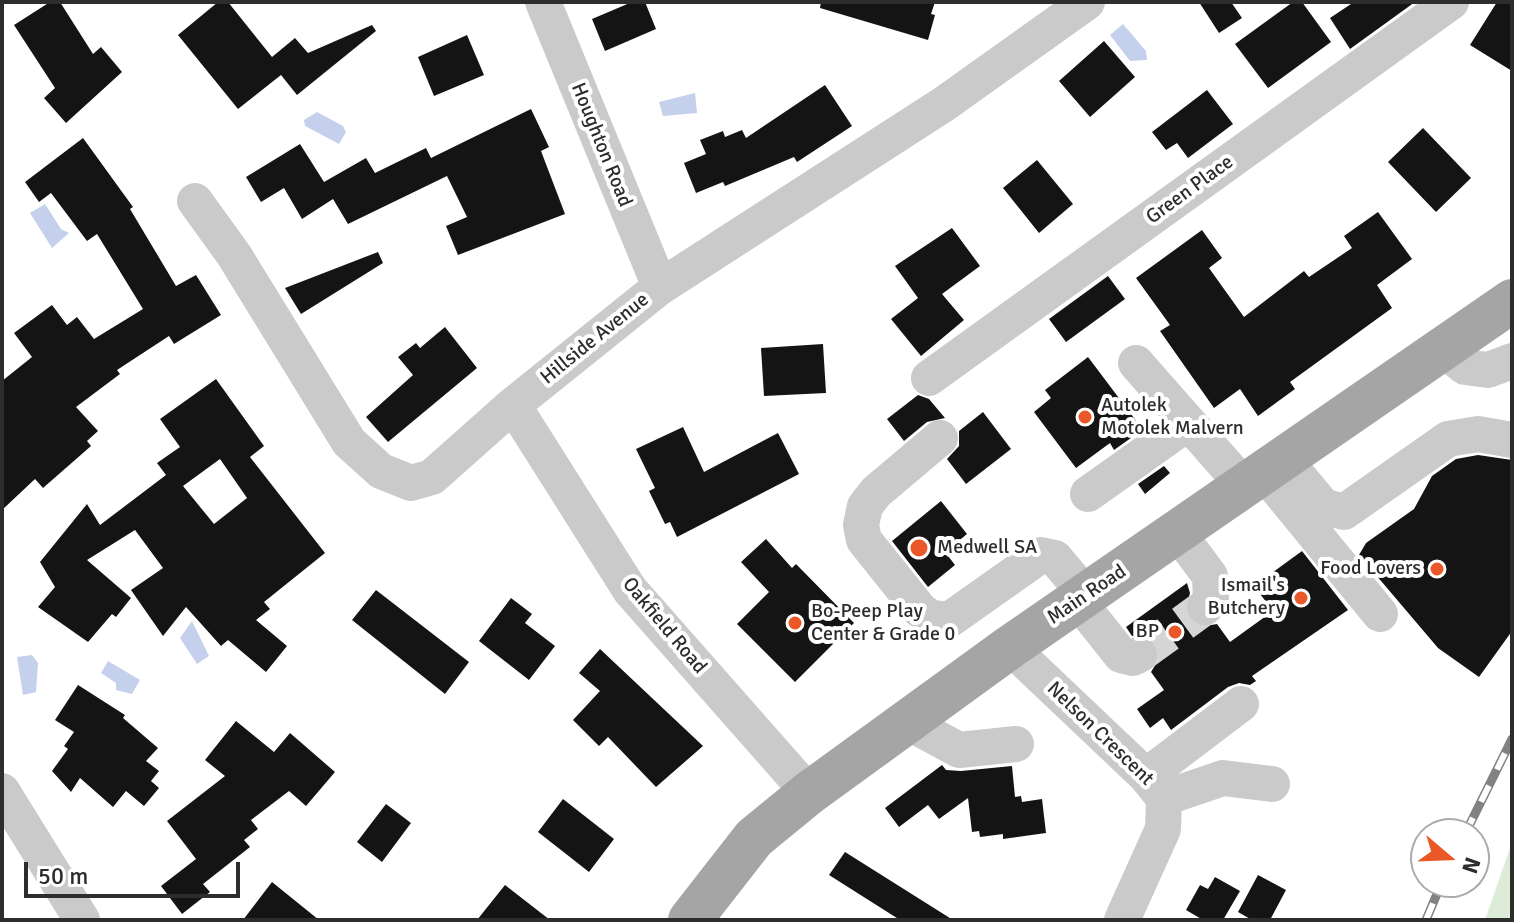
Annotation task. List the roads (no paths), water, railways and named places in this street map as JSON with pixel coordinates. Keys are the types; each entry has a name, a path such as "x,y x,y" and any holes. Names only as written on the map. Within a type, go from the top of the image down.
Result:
{"main road":[{"name":"Main Road","path":"690,920 754,838 809,793 994,659 1512,301"}],"street":[{"name":"Houghton Road","path":"543,2 660,287"},
{"name":"Hillside Avenue","path":"195,201 234,255 349,442 381,471 411,483 432,477 513,405 660,287 944,104 1087,2"},
{"name":"Green Place","path":"929,378 1451,2"},
{"path":"1444,350 1465,367 1488,370 1512,361"},
{"path":"1136,363 1188,423 1265,473 1323,506 1344,512 1448,439 1478,434 1512,440"},
{"name":"Oakfield Road","path":"513,405 630,590 809,793"},
{"path":"1088,494 1188,423"},
{"name":"Nelson Crescent","path":"940,438 876,492 865,506 861,525 864,540 920,610 941,621 994,659 1155,787 1163,829 1122,920"},
{"path":"1265,473 1380,614"},
{"path":"1178,533 1210,576 1211,601 1205,607"},
{"path":"941,621 949,620 1041,555 1055,558 1121,655 1133,658 1139,655"},
{"path":"1155,787 1241,704"},
{"path":"907,722 959,750 1016,744"},
{"path":"1155,787 1223,778 1272,784"},
{"path":"2,791 82,920"}],"water":[{"path":"1123,24 1146,51 1147,60 1130,61 1110,35"},
{"path":"695,93 697,113 663,116 659,102"},
{"path":"317,112 343,126 346,132 339,144 305,126 304,120"},
{"path":"45,204 61,229 69,233 52,248 30,213"},
{"path":"192,621 209,656 197,664 180,638"},
{"path":"32,655 38,663 36,692 23,695 17,657"},
{"path":"108,661 140,680 132,694 116,690 116,683 101,673"}],"tunnel":[{"path":"1139,655 1205,607"}],"railway":[{"path":"1473,818 1512,739"},
{"path":"1426,920 1435,898"}],"place":[{"name":"Autolek Motolek Malvern","path":"1085,417"},
{"name":"Medwell SA","path":"919,548"},
{"name":"Food Lovers","path":"1437,569"},
{"name":"Ismail's Butchery","path":"1301,598"},
{"name":"Bo-Peep Play Center & Grade 0","path":"795,623"},
{"name":"BP","path":"1175,632"}]}
